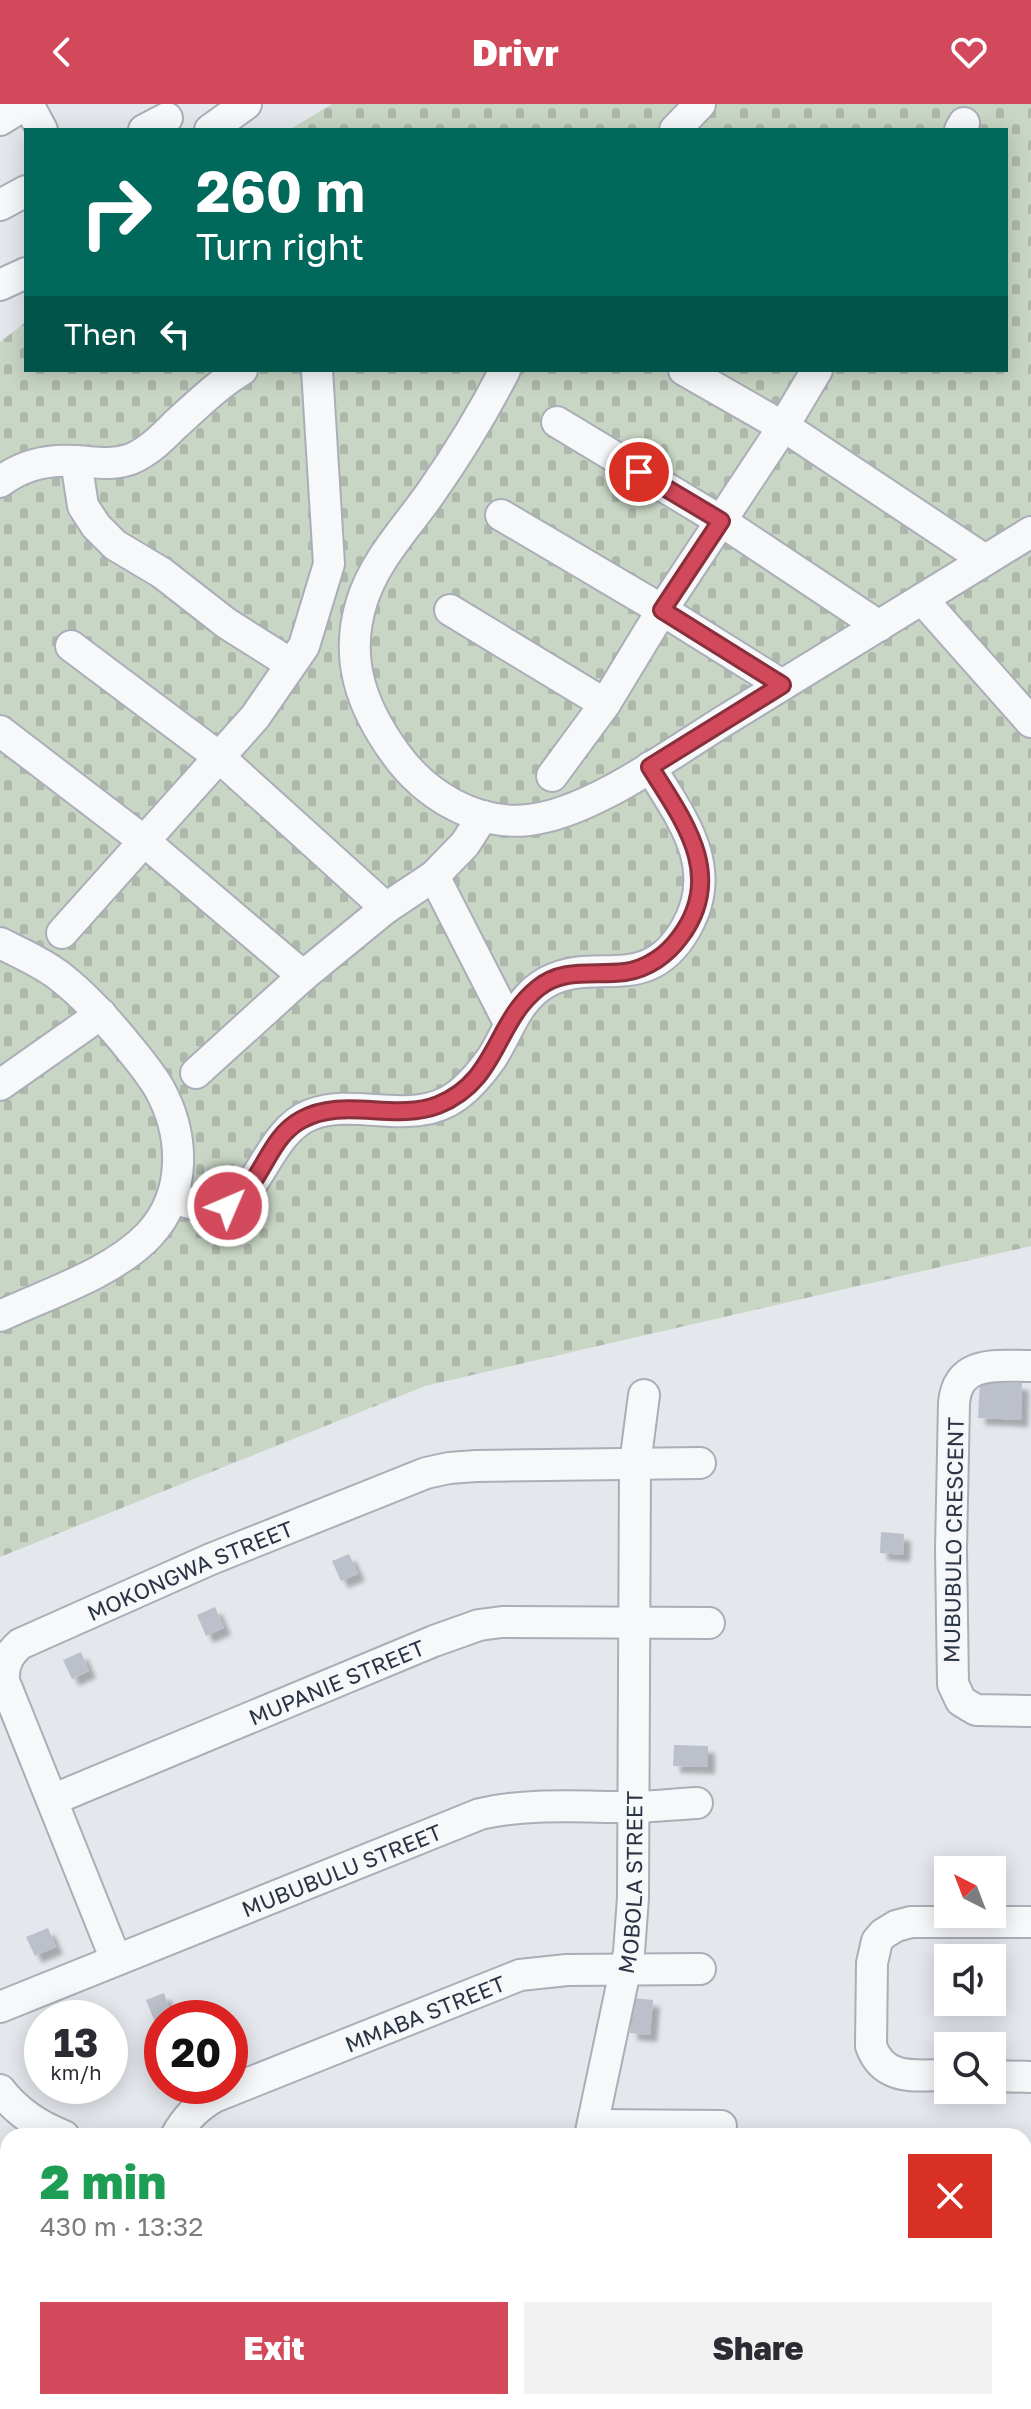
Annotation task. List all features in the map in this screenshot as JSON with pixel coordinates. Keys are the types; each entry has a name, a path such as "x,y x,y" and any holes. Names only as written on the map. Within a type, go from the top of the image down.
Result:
{"street":[{"path":"0,120 27,104 41,128"},
{"path":"213,128 246,104"},
{"path":"677,128 700,104"},
{"path":"0,205 24,192"},
{"path":"0,285 24,274"},
{"path":"0,482 12,473 49,461 115,463 131,459 146,450 222,383 239,372"},
{"path":"62,933 255,717 304,646 329,564 317,372"},
{"path":"504,372 466,441 377,568 362,599 356,627 354,652 357,678 365,702 396,754 420,781 442,799 465,811 501,820 528,821 582,805 650,767 1031,532"},
{"path":"687,372 783,427 985,560"},
{"path":"552,776 605,704 816,372"},
{"path":"557,422 721,521 879,626"},
{"path":"76,461 83,506 96,526 115,545 162,573 226,623 291,664"},
{"path":"501,515 782,685"},
{"path":"922,599 1029,717"},
{"path":"450,610 605,704"},
{"path":"71,646 219,757 386,908"},
{"path":"0,731 144,841 303,976"},
{"path":"172,1198 219,1208 239,1200 281,1137 290,1127 312,1115 336,1110 420,1111 454,1098 473,1082 491,1059 524,1001 544,983 560,975 626,972 652,963 665,954 686,929 699,895 699,858 692,837 650,767"},
{"path":"196,1073 303,976 386,908 434,876 465,844 483,816"},
{"path":"434,876 509,1023"},
{"path":"0,943 56,974 101,1014 145,1067 169,1107 175,1125 179,1159 172,1198 163,1216 150,1233 125,1255 0,1316"},
{"path":"0,1085 101,1014"},
{"name":"MUBUBULO CRESCENT","path":"1031,1366 980,1368 969,1372 958,1385 954,1403 951,1674 955,1693 961,1701 976,1710 1031,1711"},
{"name":"MOBOLA STREET","path":"591,2128 629,1952 633,1898 635,1464 644,1395"},
{"name":"MOKONGWA STREET","path":"116,1960 4,1681 3,1672 10,1653 31,1637 211,1559 426,1473 476,1466 700,1463"},
{"name":"MUPANIE STREET","path":"52,1800 479,1625 502,1622 633,1623"},
{"path":"633,1623 709,1623"},
{"name":"MUBUBULU STREET","path":"0,2007 480,1814 527,1807 634,1807 697,1803"},
{"path":"934,2074 893,2073 874,2054 871,2046 872,1963 877,1941 889,1929 911,1922 1031,1922"},
{"name":"MMABA STREET","path":"181,2128 198,2106 214,2097 520,1975 567,1970 700,1969"},
{"path":"1006,2076 1031,2077"},
{"path":"0,2090 26,2116 49,2128"},
{"path":"656,2128 721,2126"}],"green space":[{"path":"332,104 1031,104 1031,1246 425,1386 0,1557 0,342 24,324 24,372 1008,372 1008,128 292,128"}],"building":[{"path":"980,1382 1022,1383 1021,1420 978,1418"},
{"path":"881,1532 904,1534 903,1555 880,1553"},
{"path":"349,1554 358,1574 341,1581 332,1561"},
{"path":"215,1607 224,1628 206,1636 197,1615"},
{"path":"81,1652 89,1671 72,1679 63,1660"},
{"path":"674,1745 708,1746 708,1767 673,1766"},
{"path":"48,1928 56,1947 35,1956 26,1937"},
{"path":"164,1993 166,2000 146,2000"},
{"path":"633,1998 653,2000 650,2035 630,2033"}],"route":[{"path":"228,1206 247,1191 281,1137 301,1120 323,1111 336,1110 420,1111 454,1098 473,1082 491,1059 516,1012 544,983 560,975 626,972 652,963 665,954 686,929 699,895 699,858 692,837 650,767 782,685 662,610 721,521 639,472"}]}
